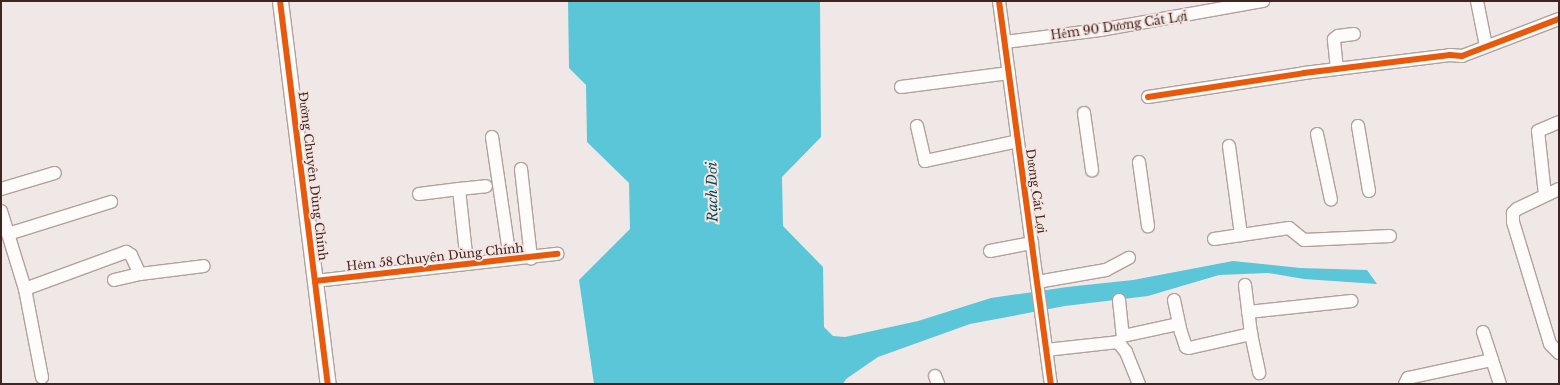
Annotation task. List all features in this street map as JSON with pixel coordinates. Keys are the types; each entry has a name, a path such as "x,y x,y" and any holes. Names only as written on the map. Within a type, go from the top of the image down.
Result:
{"street":[{"name":"Đường Chuyên Dùng Chính","path":"280,1 328,384"},
{"name":"Dương Cát Lợi","path":"999,1 1051,384"},
{"name":"Hẻm 90 Dương Cát Lợi","path":"1005,42 1109,28 1263,1"},
{"path":"1478,1 1486,46"},
{"path":"1148,97 1337,69 1450,55 1462,56 1559,19"},
{"path":"1337,69 1334,39 1338,36 1354,34"},
{"path":"901,87 1009,73"},
{"path":"1084,113 1092,170"},
{"path":"1545,194 1538,131 1559,122"},
{"path":"917,126 925,161 1018,142"},
{"path":"1358,126 1369,191"},
{"path":"1317,134 1331,200"},
{"path":"492,137 510,259"},
{"path":"1229,146 1241,235"},
{"path":"1139,162 1148,226"},
{"path":"521,170 530,258"},
{"path":"1,189 55,173"},
{"path":"419,194 486,186"},
{"path":"459,189 467,263"},
{"path":"1559,189 1545,194 1513,213 1513,222 1550,344 1559,353"},
{"path":"8,234 111,202"},
{"path":"1,211 24,289 42,377"},
{"path":"1214,239 1289,228 1304,240 1390,236"},
{"path":"990,251 1032,243"},
{"path":"24,289 126,252 131,255 140,274"},
{"name":"Hẻm 58 Chuyên Dùng Chính","path":"315,281 557,254"},
{"path":"1037,284 1106,270 1129,258"},
{"path":"114,280 140,274 204,266"},
{"path":"1245,285 1251,334 1260,373"},
{"path":"1119,300 1123,336 1178,324"},
{"path":"1174,300 1178,324 1186,347 1189,348 1251,334"},
{"path":"1248,312 1351,301"},
{"path":"1483,332 1500,384"},
{"path":"1046,350 1118,342 1126,352 1139,384"},
{"path":"1405,384 1408,378 1492,360"}],"water":[{"name":"Rạch Dơi","path":"568,1 820,1 821,137 782,177 783,226 823,267 824,327 833,336 845,337 918,321 991,298 1133,280 1233,261 1300,268 1367,270 1377,284 1304,279 1268,273 1219,275 1148,296 1065,306 970,324 878,357 846,379 843,384 594,384 579,280 630,229 629,183 587,142 586,85 569,68"}],"cycle path":[{"path":"280,1 328,384"},
{"path":"999,1 1051,384"},
{"path":"1148,97 1304,73 1450,55 1462,56 1559,19"},
{"path":"315,281 557,254"}]}
